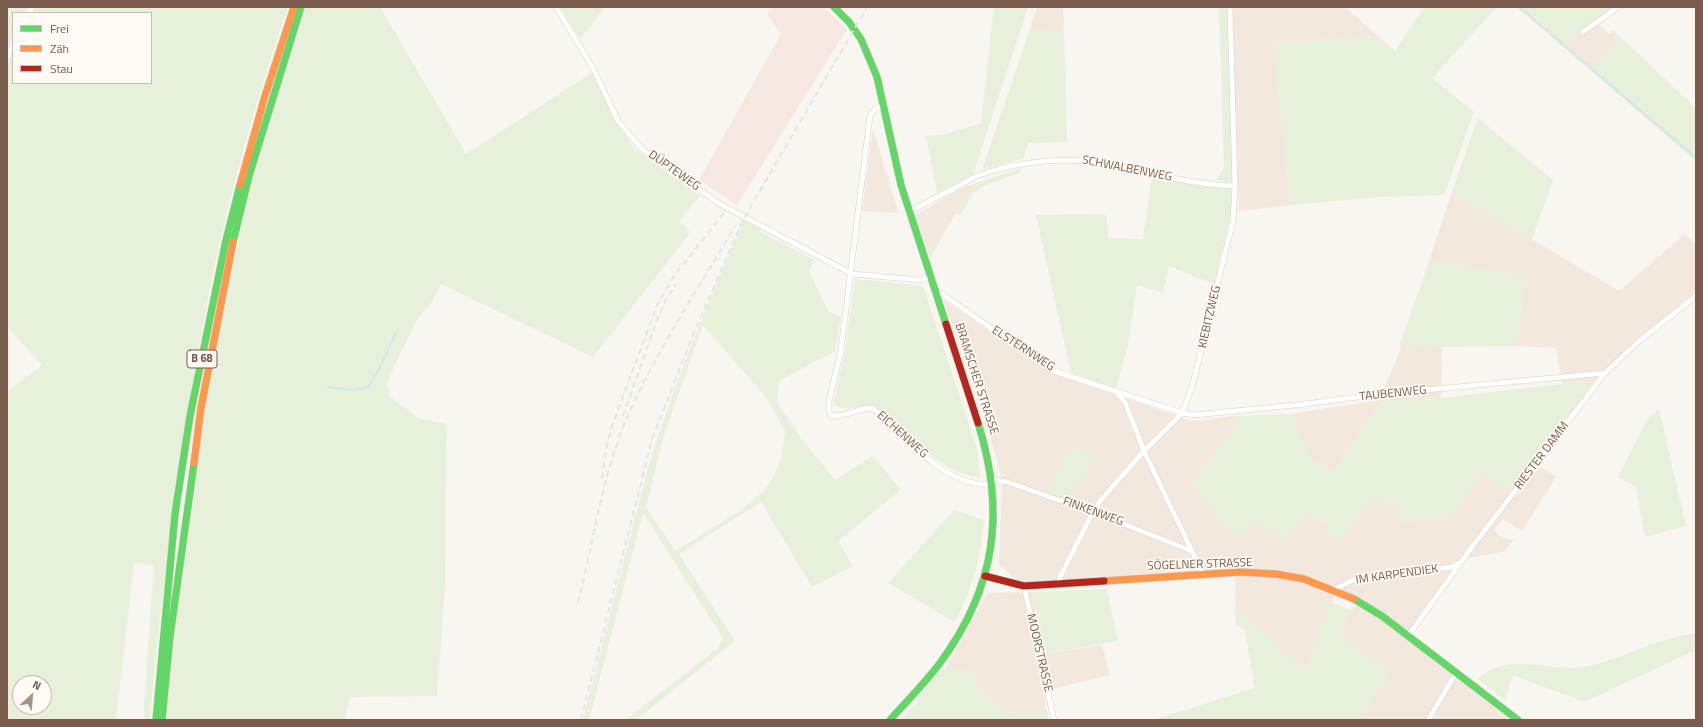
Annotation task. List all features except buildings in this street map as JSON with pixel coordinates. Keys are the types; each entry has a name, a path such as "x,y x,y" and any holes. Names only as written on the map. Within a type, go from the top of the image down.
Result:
{"main road":[{"name":"B 68","path":"156,720 175,514 190,416 234,210 265,96 294,7"},
{"name":"B 68","path":"162,720 173,614 201,408 231,250 250,176 301,7"},
{"name":"BRAMSCHER STRASSE","path":"837,8 855,28 863,42 876,73 885,106 895,159 910,212 983,439 992,482 994,504 994,538 985,576 974,605 952,646 927,678 890,720"},
{"name":"SÖGELNER STRASSE","path":"985,576 1024,586 1240,572 1276,574 1304,579 1357,601 1382,616 1518,720"}],"street":[{"name":"DÜPTEWEG","path":"556,7 594,68 618,121 642,148 720,204 852,274"},
{"name":"KIEBITZWEG","path":"1059,584 1060,577 1100,501 1144,451 1182,412 1192,387 1200,360 1233,221 1235,186 1230,7"},
{"path":"1583,32 1618,7"},
{"path":"7,57 12,47"},
{"name":"EICHENWEG","path":"885,106 875,109 870,116 842,350 829,402 829,412 832,416 838,416 870,408 932,462 950,474 976,483 992,482"},
{"name":"SCHWALBENWEG","path":"910,212 978,176 1024,163 1049,160 1078,160 1127,168 1215,186 1235,186"},
{"path":"852,274 919,280 931,277"},
{"name":"ELSTERNWEG","path":"937,294 942,294 1051,370 1182,412"},
{"name":"RIESTER DAMM","path":"1408,636 1461,562 1604,373 1638,342 1696,296"},
{"name":"TAUBENWEG","path":"1182,412 1195,415 1305,404 1373,395 1604,373"},
{"path":"1115,391 1125,402 1144,451 1203,574"},
{"name":"FINKENWEG","path":"992,482 1007,482 1093,512 1192,551"},
{"name":"IM KARPENDIEK","path":"1333,590 1353,580 1452,567 1461,562"},
{"name":"MOORSTRASSE","path":"1024,586 1054,720"},
{"path":"1428,720 1456,672"}],"shaded area":[{"path":"772,7 823,7 847,29 737,205 699,180 781,34 767,14"},
{"path":"1037,7 1063,7 1064,34 1030,29"},
{"path":"1232,7 1345,7 1378,36 1274,43 1291,205 1239,211"},
{"path":"1594,20 1619,43 1590,66 1563,44"},
{"path":"873,129 889,181 898,213 862,211"},
{"path":"976,183 964,199 930,258 915,215 962,188"},
{"path":"1452,192 1619,291 1685,234 1696,244 1696,292 1596,380 1562,384 1556,348 1516,346 1525,277 1429,261"},
{"path":"943,300 1050,372 1192,421 1233,416 1239,424 1191,482 1283,538 1309,513 1327,523 1375,494 1401,509 1394,522 1451,517 1482,471 1517,496 1540,466 1556,477 1522,531 1503,519 1494,530 1502,538 1514,540 1504,552 1461,559 1405,638 1510,720 1356,720 1388,675 1339,635 1357,601 1336,592 1307,664 1255,688 1245,630 1236,625 1235,572 1024,586 999,565 1002,480 981,402"},
{"path":"1400,344 1442,347 1441,398 1382,401 1333,472 1309,457 1290,414 1379,400 1401,349"},
{"path":"1033,592 1044,654 1102,645 1110,675 1044,691 1046,707 1033,714 1004,712 978,689 972,671 945,669 988,593"}],"green space":[{"path":"7,7 28,7 26,12 12,12 12,39 7,48"},
{"path":"36,7 288,7 246,140 220,240 208,298 197,356 174,504 158,633 150,720 143,720 154,565 134,563 116,720 7,720 7,392 42,365 7,327 7,65 12,55 12,84 152,84 152,12 34,12"},
{"path":"305,7 380,7 466,154 592,73 616,122 634,148 700,196 679,221 691,232 593,357 441,284 432,302 417,319 389,377 387,385 390,393 388,395 420,420 422,419 447,424 445,587 437,696 350,697 345,720 166,720 182,566 207,394 252,175"},
{"path":"560,7 605,7 580,39"},
{"path":"994,7 1028,7 973,175 937,193 926,136 947,134 981,123"},
{"path":"1219,7 1228,7 1234,183 1216,180 1224,168"},
{"path":"1424,7 1497,7 1432,78 1474,112 1444,195 1379,197 1291,205 1274,43 1378,36 1395,51"},
{"path":"1517,7 1613,7 1563,44 1590,66 1619,43 1609,34 1613,30 1696,108 1696,161"},
{"path":"1030,29 1064,34 1067,142 1028,143 1024,158 985,169 983,168"},
{"path":"1478,118 1553,180 1532,240 1452,192"},
{"path":"1021,168 1021,172 984,186 973,193 962,213 956,215 964,199 976,183"},
{"path":"1152,176 1212,187 1234,189 1230,217 1214,284 1169,266 1163,293 1137,285 1128,345 1116,389 1071,373 1036,215 1106,214 1109,238 1143,239"},
{"path":"744,221 761,229 759,231 814,260 809,272 828,311 841,317 835,351 779,381 777,403 801,438 835,480 873,456 901,490 838,541 853,566 812,587 761,502 679,554 735,641 636,720 625,720 718,648 723,638 643,513 589,720 583,720 647,471 657,439 704,313","holes":["703,325 766,397 785,431 781,459 774,476 765,490 741,510 676,551 646,508 663,438"]},
{"path":"1429,261 1525,277 1516,346 1442,347 1400,344"},
{"path":"855,279 923,286 976,446 981,478 951,468 937,460 911,439 875,406 869,405 845,408 834,405 845,351"},
{"path":"1596,380 1511,492 1482,472 1451,517 1393,522 1400,509 1375,494 1341,541 1322,532 1327,522 1309,514 1283,539 1257,521 1241,538 1224,526 1191,482 1239,424 1233,416 1290,414 1309,457 1333,472 1382,401 1441,398"},
{"path":"1659,409 1686,526 1645,537 1636,487 1618,477 1648,418"},
{"path":"1074,444 1095,458 1068,499 1047,489"},
{"path":"954,510 984,520 975,572 967,596 955,622 888,583"},
{"path":"1107,589 1118,641 1044,654 1033,592"},
{"path":"1331,602 1352,611 1339,635 1387,670 1388,675 1356,720 1153,720 1255,688 1245,630 1236,625 1235,604 1300,667 1307,664"},
{"path":"1696,634 1696,650 1584,702 1513,675 1505,700 1478,679 1488,671 1500,666 1512,664 1563,668 1584,667 1619,657 1670,639"},
{"path":"942,669 972,671 978,689 1004,712 1033,714 1046,707 1049,720 901,720 918,702 916,700"}],"waterway":[{"path":"1519,7 1696,158"},
{"path":"328,387 350,390 368,387 377,373 396,333"}],"railway":[{"path":"581,720 652,439 691,340 744,218 867,7"},
{"path":"602,478 607,445 612,426 657,305 674,276 724,213"},
{"path":"578,603 605,483 629,413 640,389 666,342 735,226"},
{"path":"623,416 657,320 665,302 676,284"}],"traffic: fast":[{"path":"233,242 249,176 301,7"},
{"path":"834,7 849,22 861,39 877,77 901,185 946,324"},
{"path":"156,720 175,514 190,416 226,240 240,185"},
{"path":"890,720 940,663 959,635 974,606 984,577 990,548 993,518 992,487 987,456 978,423"},
{"path":"162,720 170,637 194,463"},
{"path":"1354,599 1382,616 1518,720"}],"traffic: slow":[{"path":"240,185 265,96 294,7"},
{"path":"194,463 201,408 233,242"},
{"path":"1104,581 1240,572 1276,574 1304,579 1354,599"}],"traffic: jam":[{"path":"946,324 978,423"},
{"path":"985,576 1024,586 1104,581"}]}
